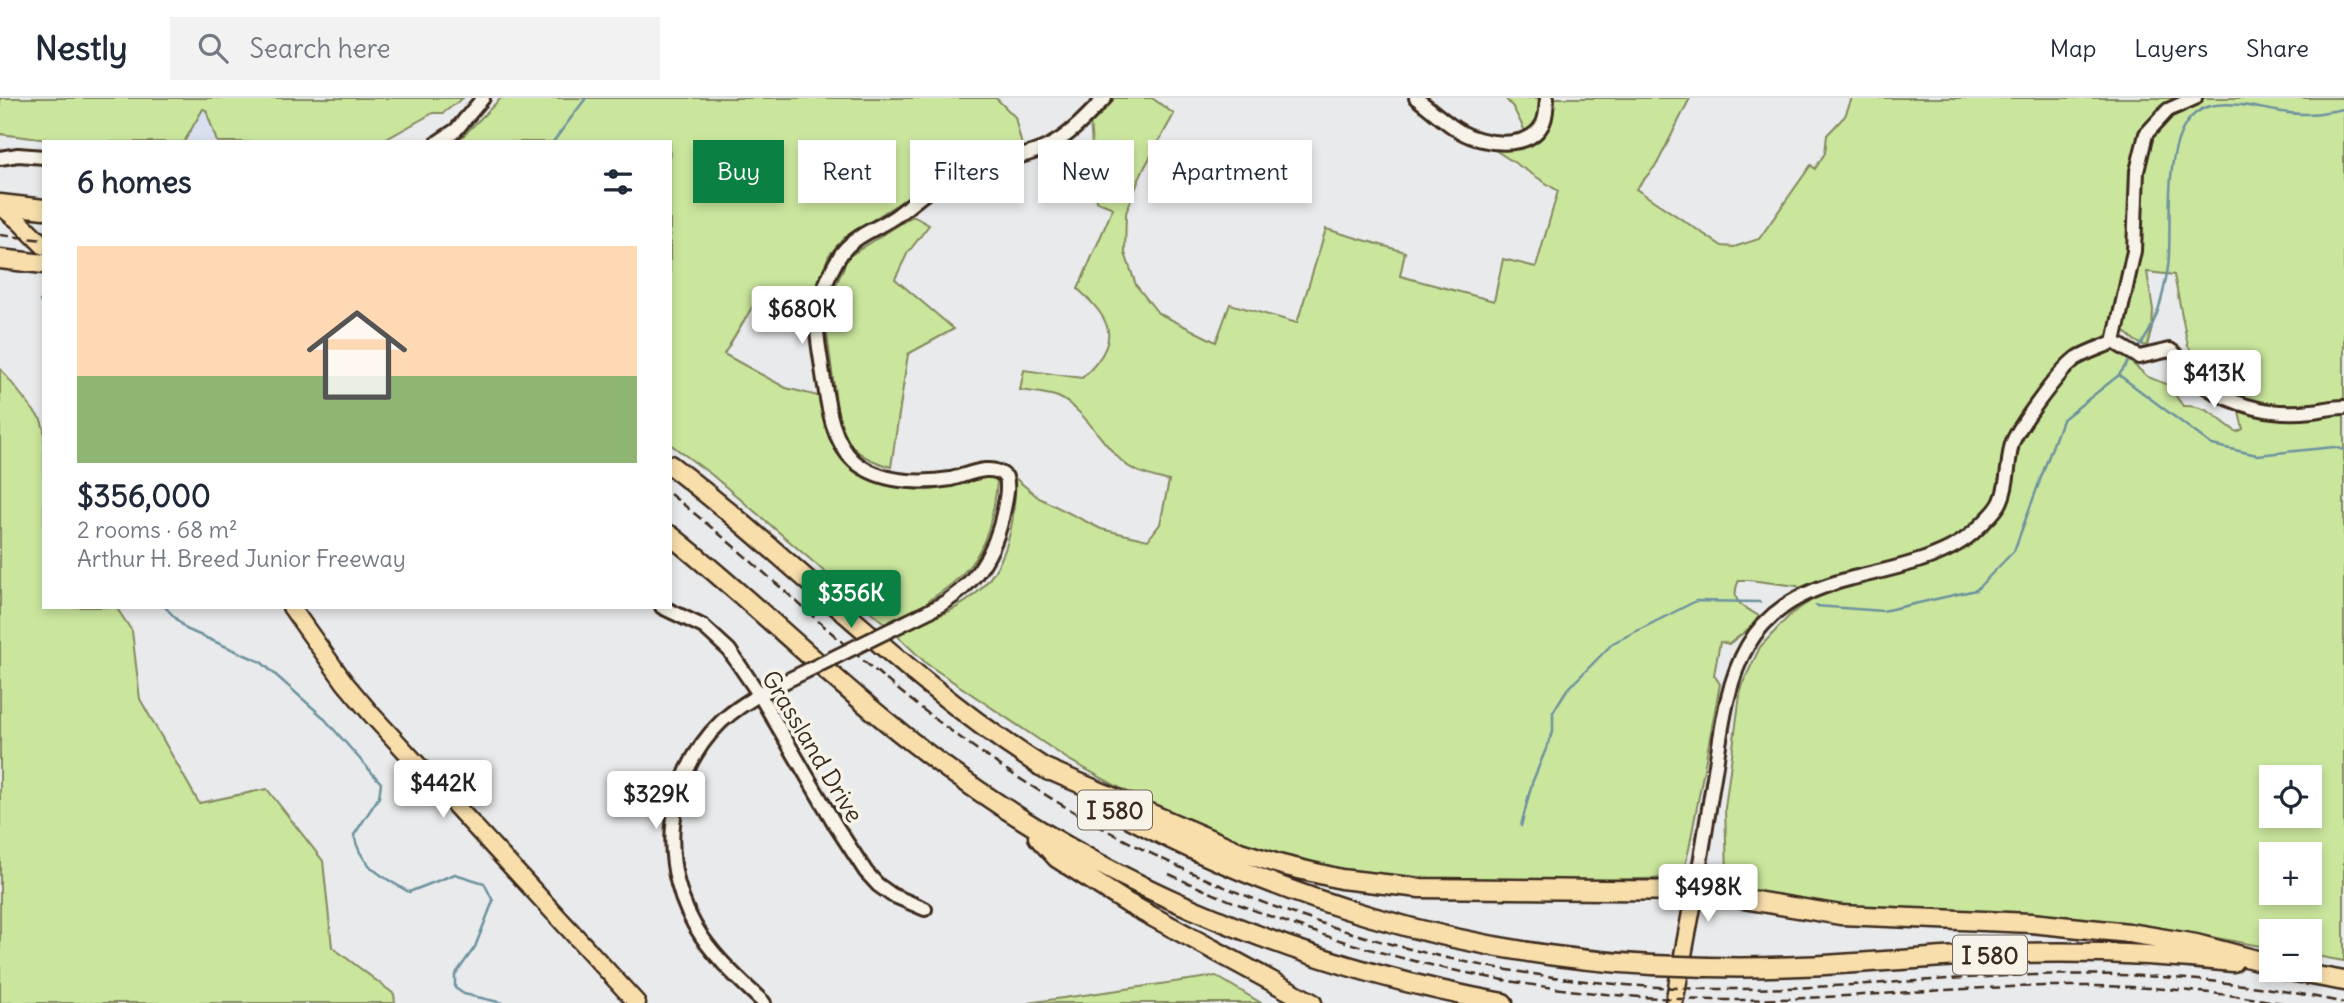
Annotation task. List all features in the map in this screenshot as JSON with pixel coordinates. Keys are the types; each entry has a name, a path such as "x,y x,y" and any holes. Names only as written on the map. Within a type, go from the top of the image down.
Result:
{"highway":[{"path":"0,205 42,209"},
{"path":"0,259 42,264"},
{"name":"I 580","path":"672,467 735,517 926,684 1040,766 1110,808 1183,845 1256,877 1333,905 1421,930 1489,945 1571,958 1652,965 1777,967 1992,954 2079,952 2188,957 2259,965"},
{"name":"I 580","path":"672,537 880,717 945,767 1027,824 1140,885 1255,935 1381,976 1503,1003"},
{"path":"1040,766 1232,849 1282,865 1341,879 1420,888 1695,891 1841,915 2112,930 2196,944 2259,962"},
{"path":"1027,824 1057,858 1097,884 1170,927 1312,1003"},
{"path":"2322,977 2344,981"}],"main road":[{"path":"0,205 42,244"},
{"path":"292,609 336,672 372,715 637,1003"},
{"path":"1674,1003 1695,891"}],"street":[{"path":"441,140 456,130 484,98"},
{"path":"764,1003 701,936 680,894 674,871 672,824 677,801 693,759 723,720 759,694 933,608 965,587 990,555 1001,524 1008,488 1006,477 996,470 927,482 880,476 861,467 852,459 838,439 819,345 817,318 833,270 848,246 950,177 1050,146 1070,133 1105,98"},
{"path":"1416,98 1459,131 1490,142 1507,142 1522,140 1539,130 1544,123 1547,98"},
{"path":"2114,342 2134,251 2137,171 2146,134 2168,110 2194,98"},
{"path":"0,158 18,155 42,157"},
{"path":"2114,342 2139,357 2170,350 2177,354 2202,384 2244,405 2268,412 2344,407"},
{"path":"1695,891 1728,692 1736,667 1754,637 1779,611 1809,593 1833,583 1919,560 1948,549 1975,532 2001,502 2013,441 2041,399 2075,359 2114,342"},
{"name":"Grassland Drive","path":"667,609 694,621 713,634 729,650 759,694 866,872 892,895 925,909"}],"shaded area":[{"path":"203,109 206,110 216,140 185,140"}],"green space":[{"path":"0,98 463,98 443,113 433,113 385,140 216,140 206,110 203,109 185,140 49,140 0,134"},
{"path":"501,98 996,98 1015,117 1021,140 910,140 910,196 844,238 829,255 811,300 786,295 754,304 724,354 786,388 822,397 827,430 836,452 846,462 873,478 903,488 931,490 978,478 994,477 997,482 995,502 980,551 960,577 929,600 938,616 959,606 976,593 990,578 1000,561 1012,522 1015,478 1039,498 1101,529 1148,540 1160,524 1169,481 1139,472 1124,463 1068,403 1058,397 1020,390 1024,370 1082,378 1103,354 1108,332 1105,322 1078,289 1113,208 1101,203 1130,203 1126,213 1125,253 1136,285 1158,313 1216,342 1230,304 1297,323 1326,229 1405,252 1400,276 1494,301 1503,259 1536,267 1558,191 1492,148 1532,145 1513,107 1505,98 1690,98 1657,164 1636,189 1722,246 1734,247 1759,239 1811,165 1815,169 1825,153 1827,135 1845,116 1852,98 2344,98 2344,961 2322,957 2322,919 2259,919 2259,946 2141,924 1980,912 1896,911 1795,900 1737,889 1727,872 1725,808 1741,687 1760,647 1791,614 1815,598 1797,586 1739,580 1736,587 1739,603 1759,616 1751,627 1729,644 1720,642 1714,675 1720,684 1689,849 1684,869 1673,878 1500,883 1380,879 1295,863 1213,834 1069,760 927,664 884,623 712,475 672,445 672,140 459,140","holes":["2147,272 2174,275 2188,346 2208,378 2238,408 2243,429 2237,432 2206,410 2183,406 2168,385 2148,377 2103,338 2117,326 2134,340 2147,346 2153,310"]},
{"path":"1114,98 1152,98 1174,114 1160,140 1148,140 1148,161 1134,192 1134,140 1092,140 1090,119"},
{"path":"913,216 929,225 907,254 895,279 954,329 908,354 891,467 859,453 843,433 839,424 825,319 830,299 848,257"},
{"path":"0,368 42,423 42,609 117,609 132,631 140,699 199,803 267,789 323,861 332,947 394,994 395,1003 0,1003"},
{"path":"1216,976 1261,1003 1028,1003"}],"waterway":[{"path":"554,140 586,98"},
{"path":"2136,351 2154,322 2164,290 2168,267 2171,173 2184,127 2197,112 2216,105 2239,105 2295,114 2316,114 2344,109"},
{"path":"40,301 42,304"},
{"path":"1816,606 1883,611 1976,590 2014,551 2062,420 2119,375 2132,356"},
{"path":"2119,375 2212,445 2257,455 2334,447 2344,450"},
{"path":"1521,826 1532,783 1553,732 1553,712 1566,691 1613,643 1696,601 1760,602"},
{"path":"167,609 186,629 261,662 322,716 381,783 379,797 354,835 362,856 374,870 409,892 455,874 484,883 493,901 475,947 455,975 455,988 464,994 503,1003"}],"railway":[{"path":"0,235 42,240"},
{"path":"672,496 907,697 1028,784 1118,836 1211,881 1308,919 1407,948 1509,970 1612,984 1756,989 2074,974 2152,976 2268,988 2344,1003"},
{"path":"1169,874 1305,929 1375,951 1518,982 1590,992 1737,1000 2083,986 2197,992 2282,1003"}]}
